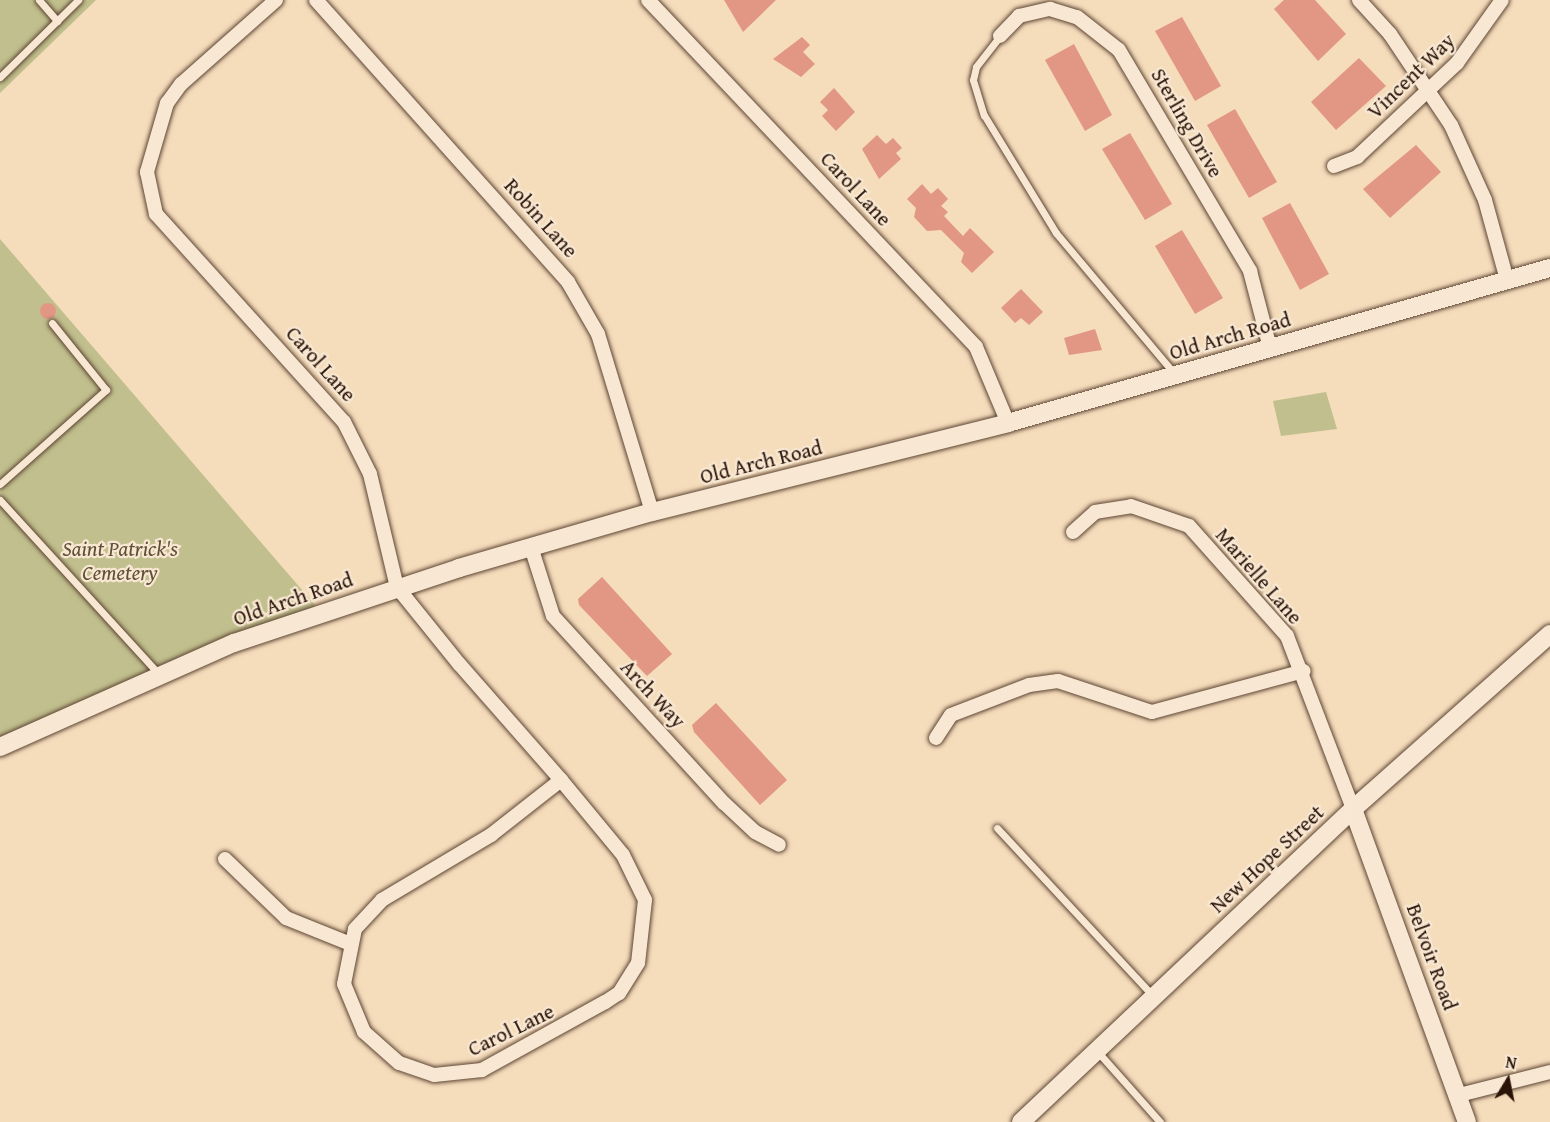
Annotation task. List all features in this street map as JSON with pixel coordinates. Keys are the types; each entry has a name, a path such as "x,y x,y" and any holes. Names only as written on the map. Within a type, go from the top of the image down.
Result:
{"street":[{"name":"Carol Lane","path":"276,0 181,84 167,104 150,148 149,195 156,214 344,422 370,474 397,587 623,855 645,900 640,954 619,993 500,1062 463,1075 434,1075 399,1062 364,1032 344,984 348,943"},
{"name":"Robin Lane","path":"316,0 568,282 598,334 652,513"},
{"name":"Carol Lane","path":"648,0 976,347 1008,423"},
{"path":"1359,0 1428,88 1485,200 1507,280"},
{"name":"Vincent Way","path":"1334,166 1357,157 1471,49 1502,0"},
{"name":"Sterling Drive","path":"1000,36 1019,16 1050,9 1077,17 1119,50 1250,271 1270,348"},
{"name":"Old Arch Road","path":"0,747 161,675 290,621 397,587 652,513 1008,423 1550,268"},
{"name":"Marielle Lane","path":"1073,532 1095,512 1131,506 1190,526 1287,636 1304,671 1353,809"},
{"name":"Arch Way","path":"531,547 553,616 724,803 755,832 779,844"},
{"name":"New Hope Street","path":"1021,1122 1353,809 1550,634"},
{"path":"936,738 951,715 1029,685 1058,681 1152,712 1304,671"},
{"path":"225,859 286,918 348,943 382,900 491,835 561,780"},
{"name":"Belvoir Road","path":"1353,809 1467,1122"},
{"path":"1459,1095 1550,1072"}],"lane":[{"path":"0,76 78,0"},
{"path":"40,1 57,21"},
{"path":"1000,36 976,67 973,80 984,115 1056,233 1176,375"},
{"path":"0,484 106,390 52,323"},
{"path":"0,500 161,675"},
{"path":"997,828 1154,997"},
{"path":"1097,1051 1160,1122"}],"green space":[{"path":"0,0 96,0 0,93"},
{"name":"Saint Patrick's Cemetery","path":"0,239 321,612 0,747"},
{"path":"1326,392 1337,429 1281,436 1273,401"}],"building":[{"path":"724,0 776,0 743,32"},
{"path":"1284,0 1315,0 1346,34 1318,61 1274,9"},
{"path":"1182,17 1221,86 1195,101 1155,31"},
{"path":"802,37 810,45 803,52 815,64 801,77 773,59"},
{"path":"1074,44 1112,115 1085,131 1045,60"},
{"path":"1359,58 1386,86 1336,130 1311,102"},
{"path":"834,88 855,112 836,131 822,116 828,110 820,102"},
{"path":"1235,109 1277,182 1249,198 1207,125"},
{"path":"1130,133 1172,204 1145,220 1102,149"},
{"path":"877,135 886,144 893,138 902,148 896,153 901,159 879,179 862,149"},
{"path":"1416,145 1441,172 1390,218 1363,189"},
{"path":"922,184 931,194 938,188 948,199 941,206 948,212 944,216 963,236 970,228 994,252 972,273 961,262 964,253 941,230 927,231 914,217 916,208 907,199"},
{"path":"1290,203 1329,274 1300,290 1262,218"},
{"path":"1182,230 1223,298 1195,314 1155,246"},
{"path":"1021,289 1043,312 1029,325 1021,318 1015,323 1001,308"},
{"path":"48,303 54,305 56,311 54,317 48,319 42,317 40,311 42,305"},
{"path":"1095,329 1102,350 1069,355 1064,338"},
{"path":"602,577 672,654 647,676 579,605 578,599"},
{"path":"716,703 787,780 760,805 694,732 692,725"}]}
